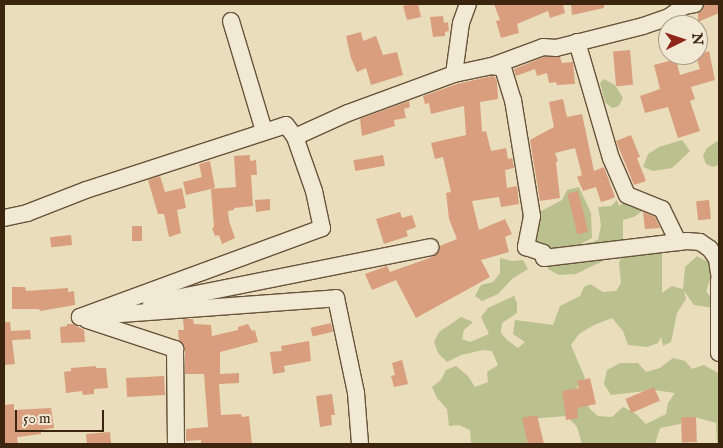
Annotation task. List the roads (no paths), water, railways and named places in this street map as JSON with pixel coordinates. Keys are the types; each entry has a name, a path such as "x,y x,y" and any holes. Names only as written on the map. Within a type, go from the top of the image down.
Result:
{"street":[{"path":"454,74 461,23 468,4"},
{"path":"295,137 348,113 454,74 492,66 543,47 556,48 643,26 669,17 684,6 695,4"},
{"path":"231,21 264,131"},
{"path":"577,42 611,158 627,195 662,209 678,242"},
{"path":"492,66 502,68 513,100 532,216 526,247 543,253 544,258 678,242 700,242 710,249 717,259 719,274"},
{"path":"4,218 27,213 86,190 286,125 295,137 314,192 322,228 80,317"},
{"path":"80,317 430,246"},
{"path":"719,280 719,353"},
{"path":"80,317 336,298 356,393 360,444"},
{"path":"80,317 175,349 176,444"}]}
